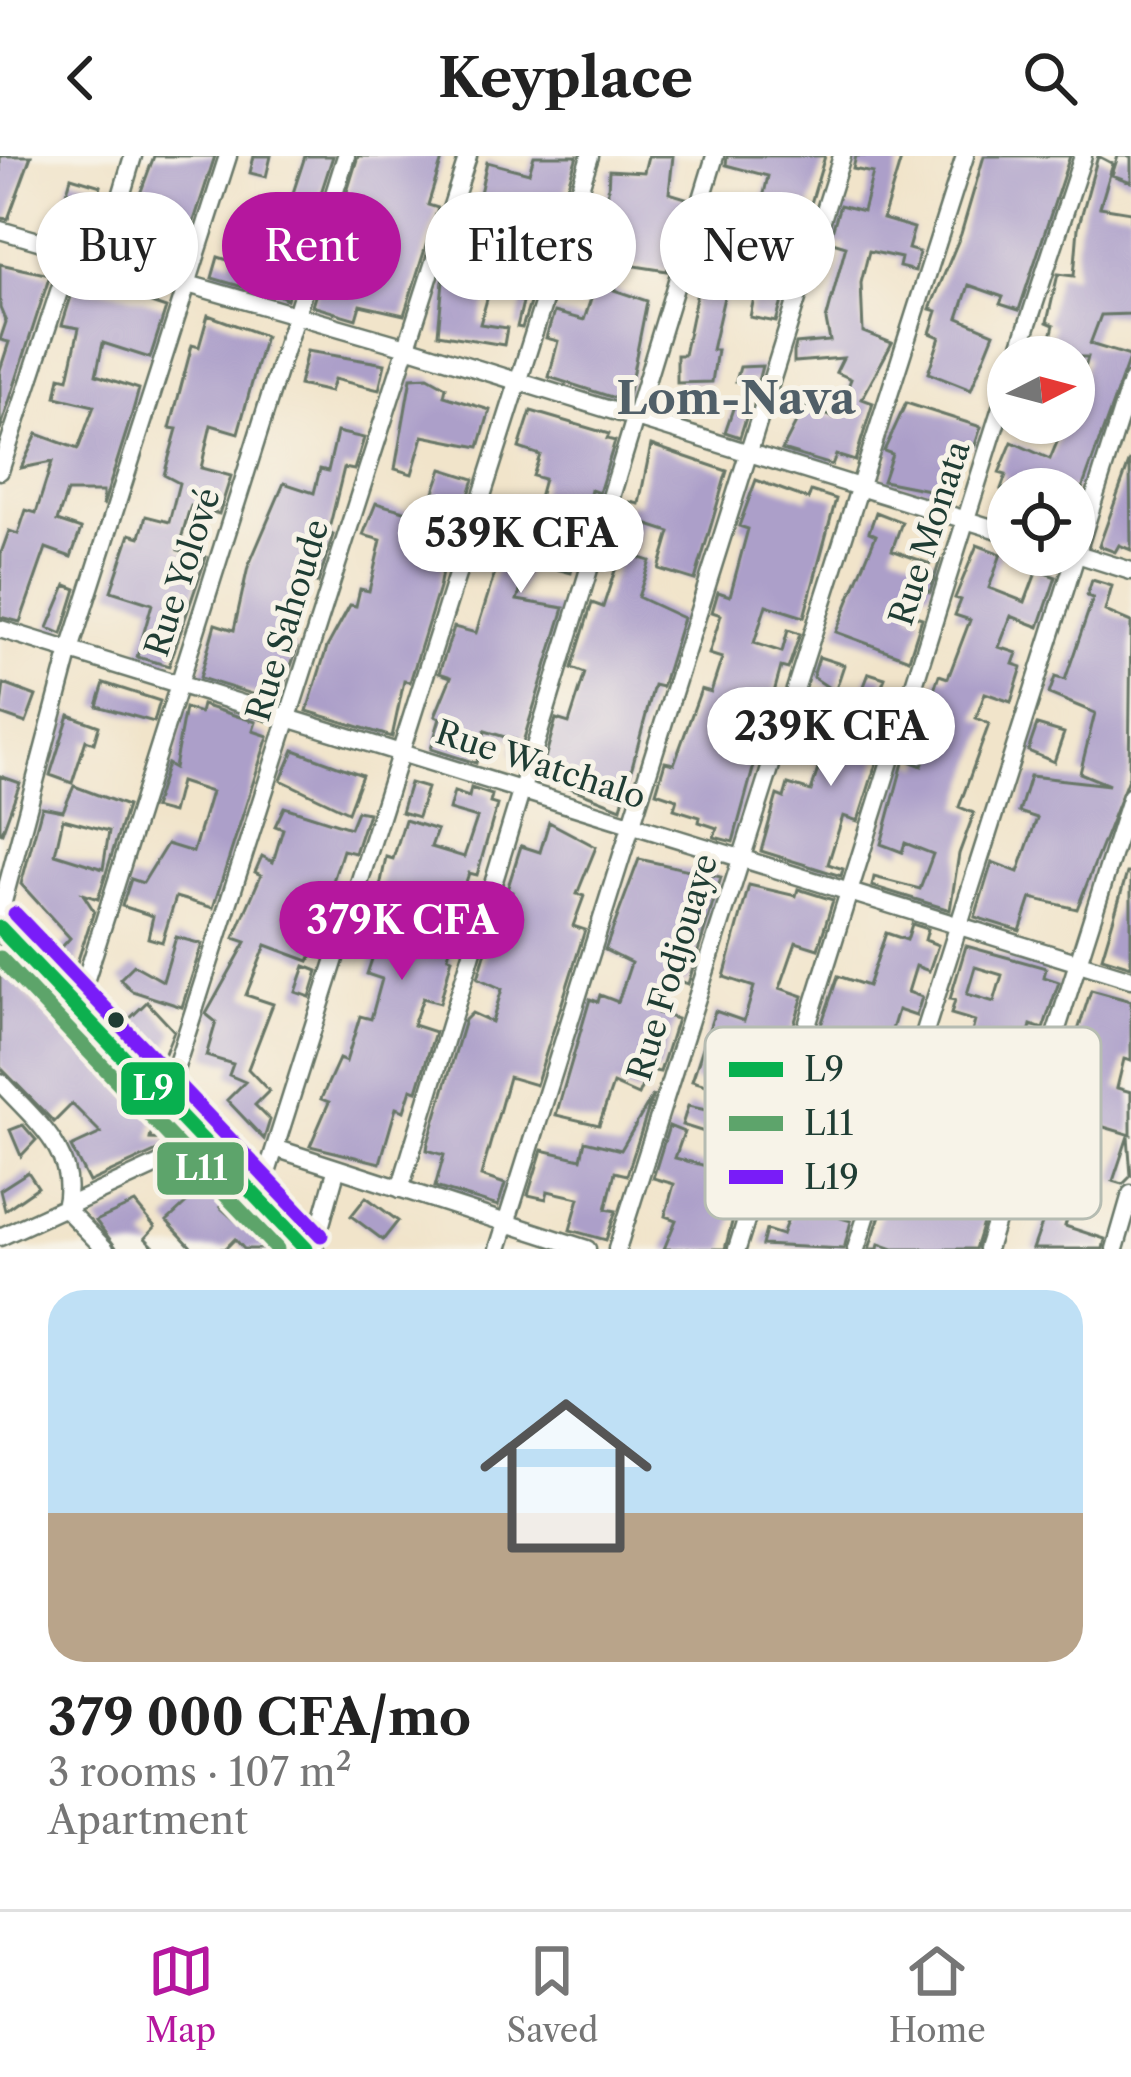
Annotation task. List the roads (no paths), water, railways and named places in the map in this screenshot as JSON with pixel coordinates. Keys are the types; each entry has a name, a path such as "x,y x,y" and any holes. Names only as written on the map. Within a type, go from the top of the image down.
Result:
{"street":[{"path":"123,192 134,156"},
{"path":"198,253 228,156"},
{"name":"Rue Yolové","path":"77,1007 346,156"},
{"name":"Rue Sahoude","path":"165,1101 352,508 410,348 467,156"},
{"path":"260,1198 590,156"},
{"path":"400,1189 715,156"},
{"path":"498,1249 745,452 842,156"},
{"name":"Rue Fodjouaye","path":"617,1249 738,857 965,156"},
{"path":"1024,336 1083,156"},
{"path":"0,230 36,240"},
{"path":"198,288 410,348 520,386 987,526"},
{"path":"0,471 56,300"},
{"path":"0,913 70,650 183,300"},
{"path":"1095,493 1131,382"},
{"name":"Rue Monata","path":"806,1027 989,444"},
{"path":"1095,560 1131,571"},
{"path":"925,1027 1068,576"},
{"name":"Rue Watchalo","path":"0,629 1131,979"},
{"path":"1058,1027 1131,796"},
{"path":"0,928 310,1249 336,1171"},
{"path":"0,1082 65,1156 71,1186 65,1208"},
{"path":"0,1237 205,1143"},
{"path":"278,1149 587,1249"},
{"path":"1115,1249 1131,1194"},
{"path":"65,1208 105,1249"},
{"name":"Rue Monata","path":"737,1249 746,1219"},
{"path":"856,1249 865,1219"},
{"path":"987,1249 997,1219"}],"district":[{"name":"Lom-Nava","path":"736,398"}]}
